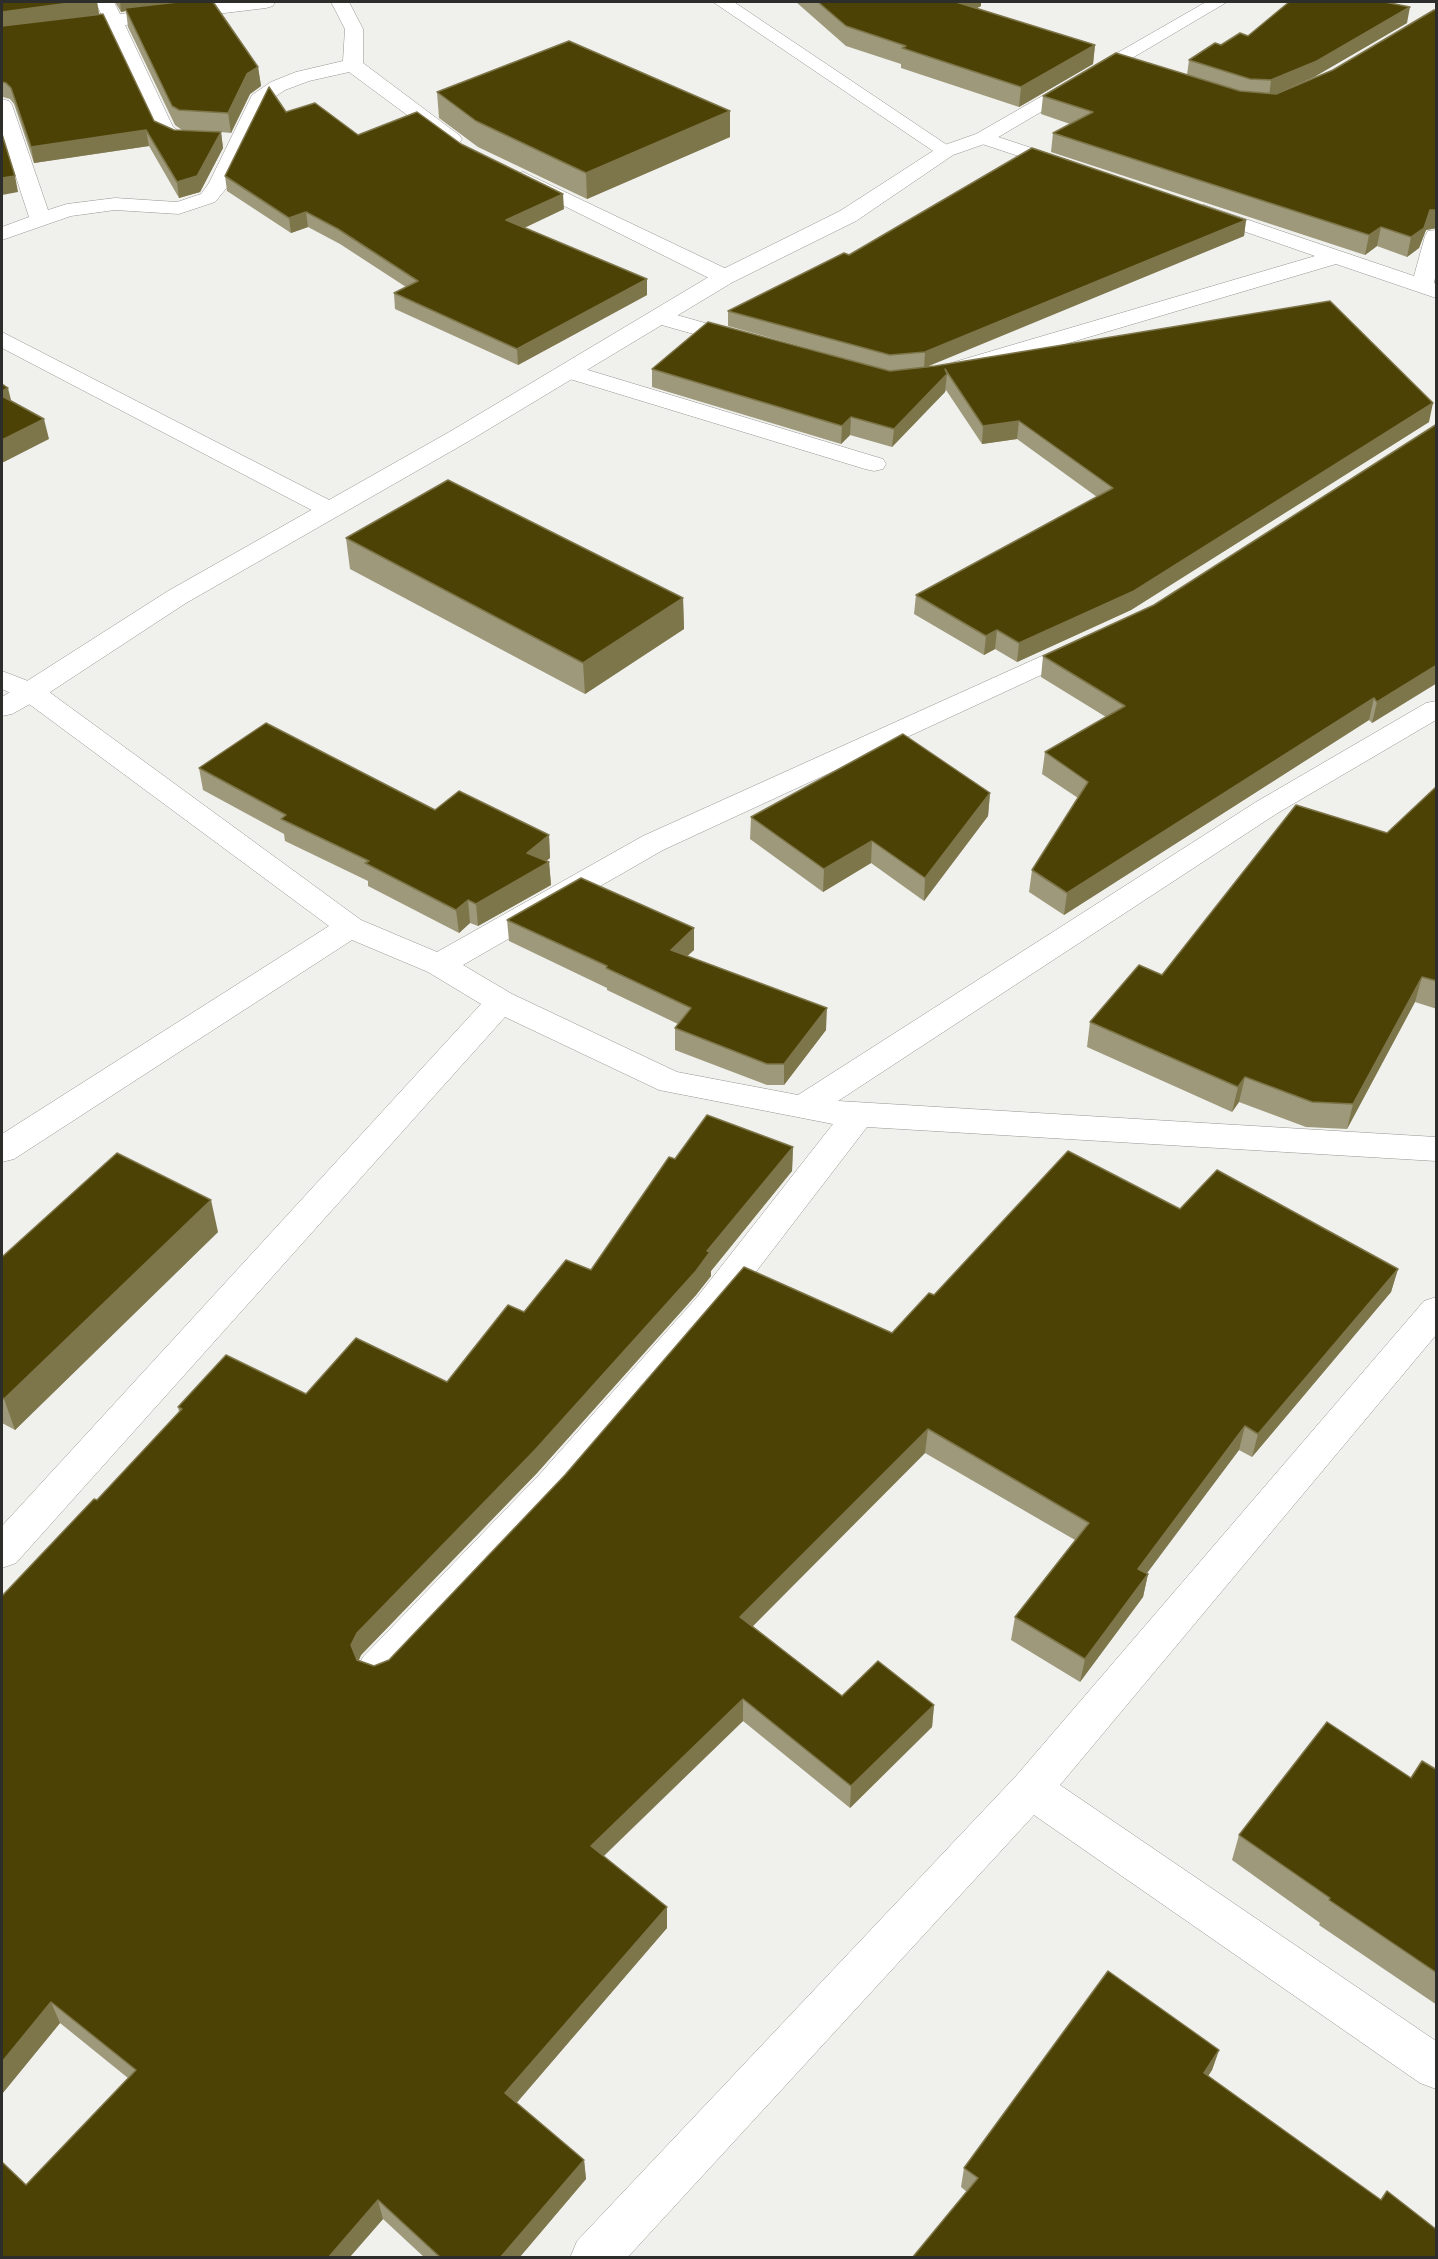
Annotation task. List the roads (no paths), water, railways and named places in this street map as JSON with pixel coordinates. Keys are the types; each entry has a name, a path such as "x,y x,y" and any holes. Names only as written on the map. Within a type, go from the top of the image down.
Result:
{"street":[{"path":"105,2 165,131 177,138 239,141"},
{"path":"2,34 266,2"},
{"path":"340,2 354,29 353,65"},
{"path":"722,2 946,151"},
{"path":"2,708 31,692 177,597 330,510 725,277 848,216 946,151 983,138 1112,61 1218,2"},
{"path":"1112,61 1134,68"},
{"path":"2,234 67,210 115,204 179,208 208,198 219,185 259,99 278,86 303,76 353,65 470,153"},
{"path":"2,105 41,221"},
{"path":"983,138 1084,171"},
{"path":"502,168 725,277"},
{"path":"1184,205 1429,288 1437,236"},
{"path":"937,374 1340,256"},
{"path":"659,317 759,345"},
{"path":"2,339 330,510"},
{"path":"568,371 874,464"},
{"path":"439,966 653,843 1109,633"},
{"path":"2,679 31,692 350,927 439,966 501,1002 670,1082 803,1108 858,1115 1437,1149"},
{"path":"803,1108 1266,808 1437,709"},
{"path":"2,1150 350,927"},
{"path":"2,1552 501,1002"},
{"path":"377,1669 552,1486 710,1306 858,1115"},
{"path":"594,2258 1031,1789 1437,1311"},
{"path":"1031,1789 1437,2067"}]}
